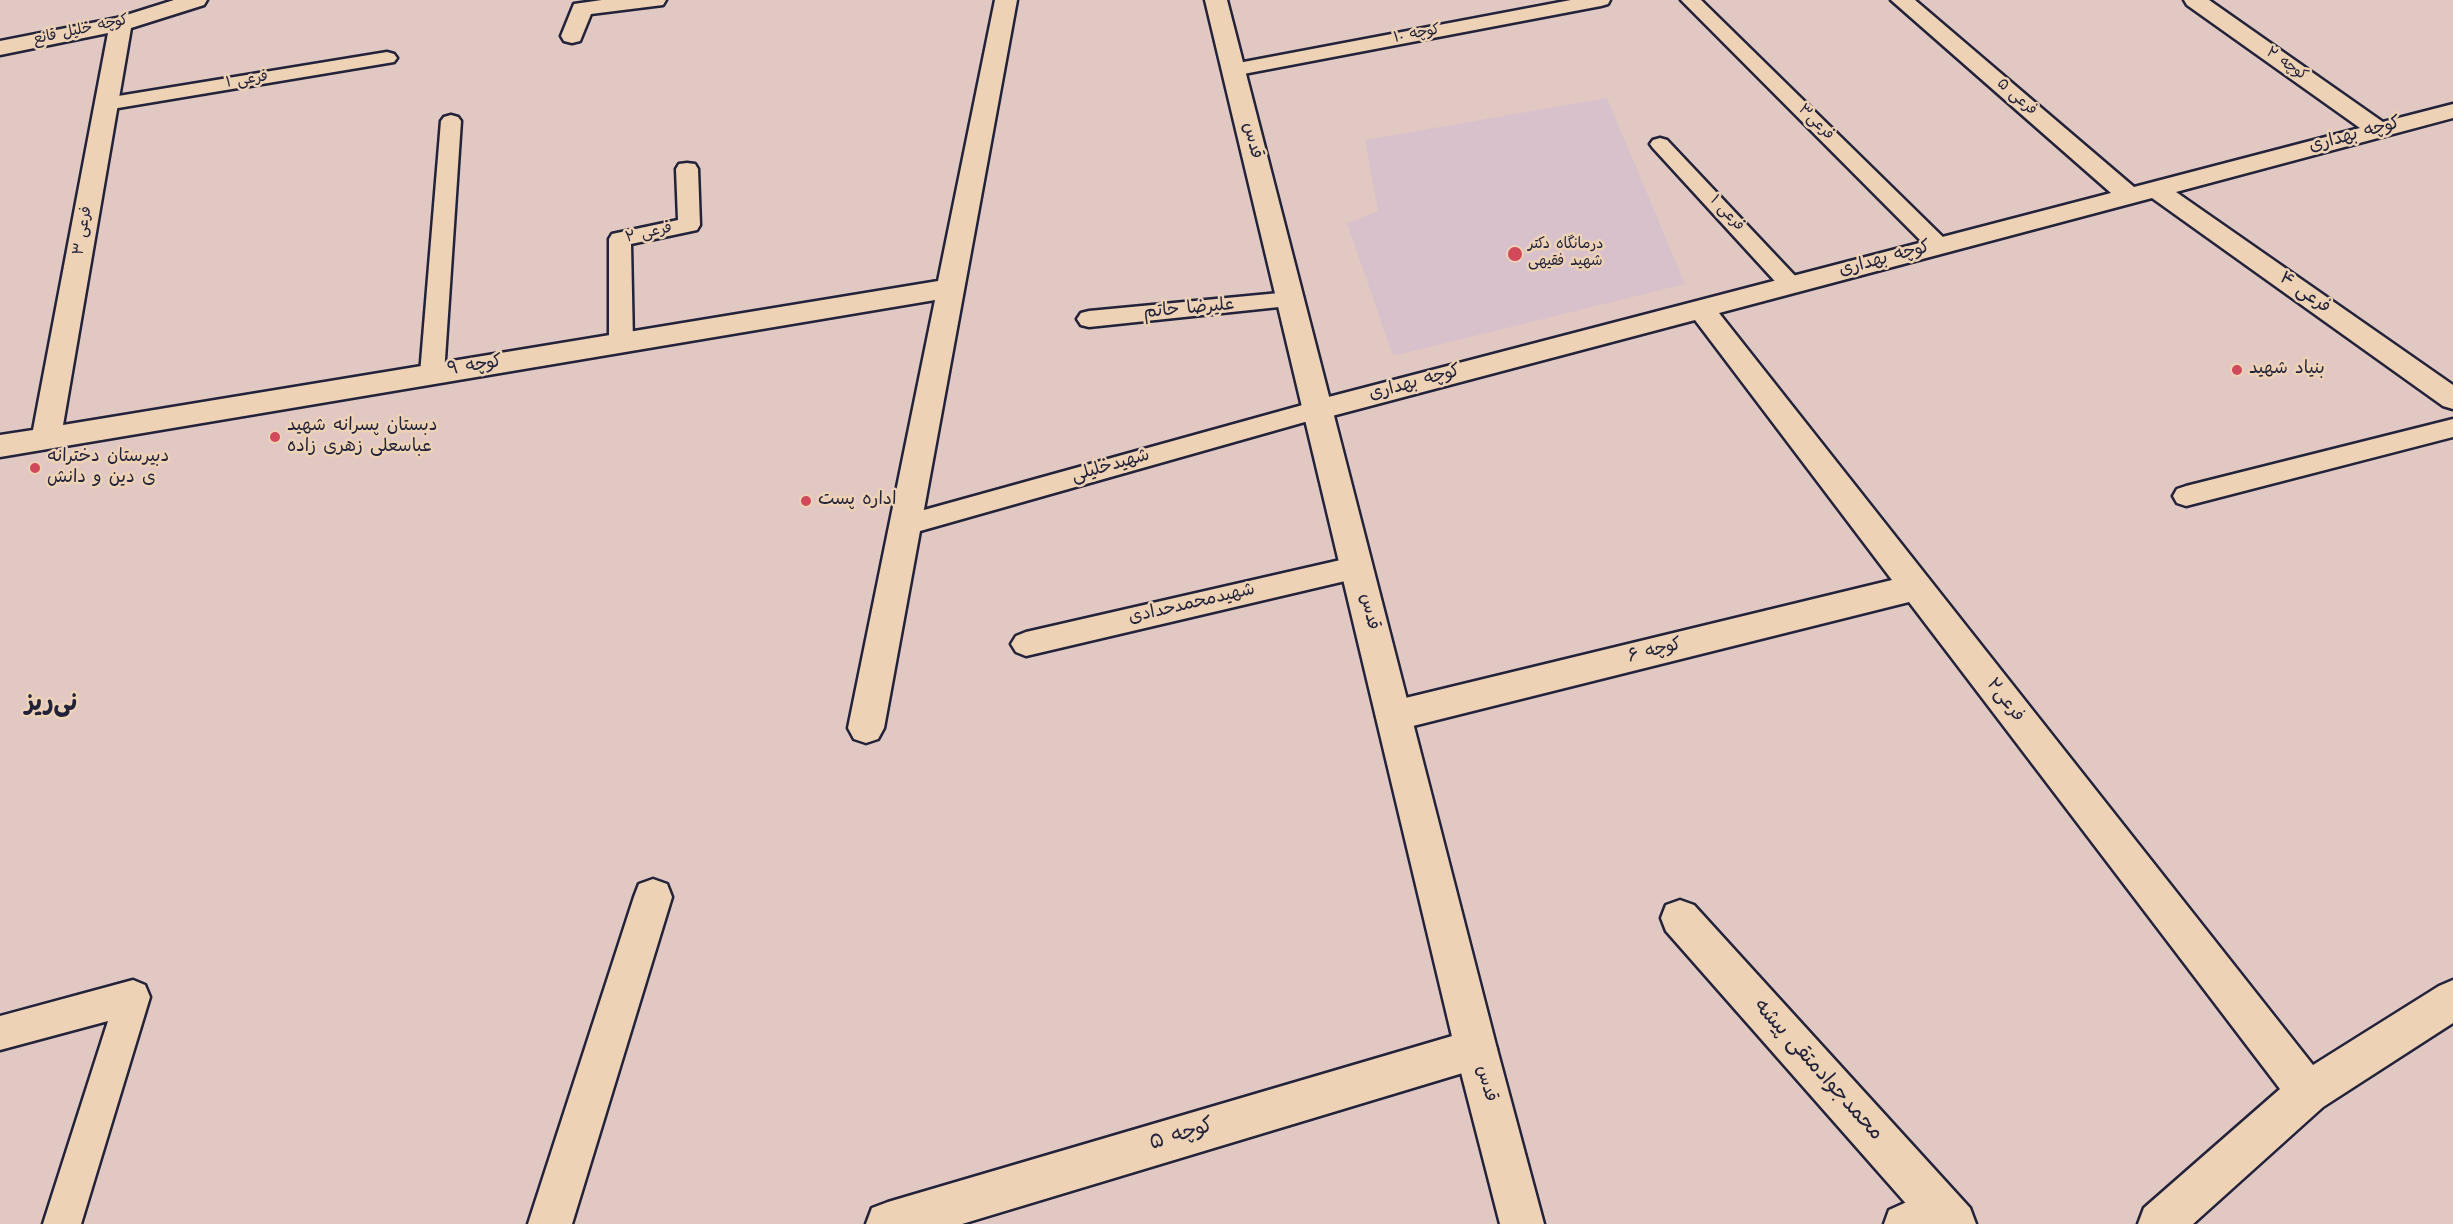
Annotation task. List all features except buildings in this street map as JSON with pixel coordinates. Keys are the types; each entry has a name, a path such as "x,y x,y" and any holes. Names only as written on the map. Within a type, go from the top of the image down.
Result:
{"street":[{"name":"کوچه خلیل قانع","path":"0,48 121,24 196,0"},
{"path":"572,36 582,9 655,0"},
{"path":"866,728 1006,0"},
{"name":"قدس","path":"1216,0 1476,1049 1522,1224"},
{"name":"فرعی ۵","path":"1902,0 2130,196"},
{"name":"کوچه ۲","path":"2195,0 2378,130"},
{"name":"فرعی ۳","path":"46,439 121,24"},
{"name":"کوچه بهداری","path":"1317,410 2453,111"},
{"name":"فرعی ۴","path":"2155,189 2453,399"},
{"name":"کوچه ۹","path":"0,446 951,288"},
{"name":"فرعی۲","path":"1701,309 2308,1092"},
{"name":"کوچه ۶","path":"1393,716 1916,587"},
{"path":"550,1224 653,897"},
{"name":"محمدجوادمتقی پیشه","path":"1680,918 1932,1218"},
{"path":"2160,1224 2308,1092 2453,999"},
{"name":"کوچه ۵","path":"888,1224 1476,1049"}],"lane":[{"name":"کوچه ۱۰","path":"1233,70 1601,0"},
{"name":"فرعی۳","path":"1690,0 1939,246"},
{"name":"فرعی ۱","path":"106,104 387,58"},
{"path":"432,374 451,121"},
{"name":"فرعی ۱","path":"1660,144 1791,285"},
{"name":"فرعی ۲","path":"621,343 620,238 689,225 687,169"},
{"name":"علیرضا حاتم","path":"1089,319 1290,300"},
{"name":"شهیدخلیلی","path":"906,525 1317,410"},
{"path":"2186,496 2453,428"},
{"name":"شهیدمحمدحدادی","path":"1026,644 1358,567"},
{"path":"0,1033 133,997 63,1224"}],"shaded area":[{"name":"درمانگاه دکتر شهید فقیهی","path":"1607,98 1685,284 1393,356 1347,223 1378,211 1365,140"}],"place":[{"name":"درمانگاه دکتر شهید فقیهی","path":"1515,254"},
{"name":"بنیاد شهید","path":"2237,370"},
{"name":"دبستان پسرانه شهید عباسعلی زهری زاده","path":"275,437"},
{"name":"دبیرستان دخترانه ی دین و دانش","path":"35,468"},
{"name":"اداره پست","path":"806,501"}],"district":[{"name":"نی‌ریز","path":"51,706"}]}
